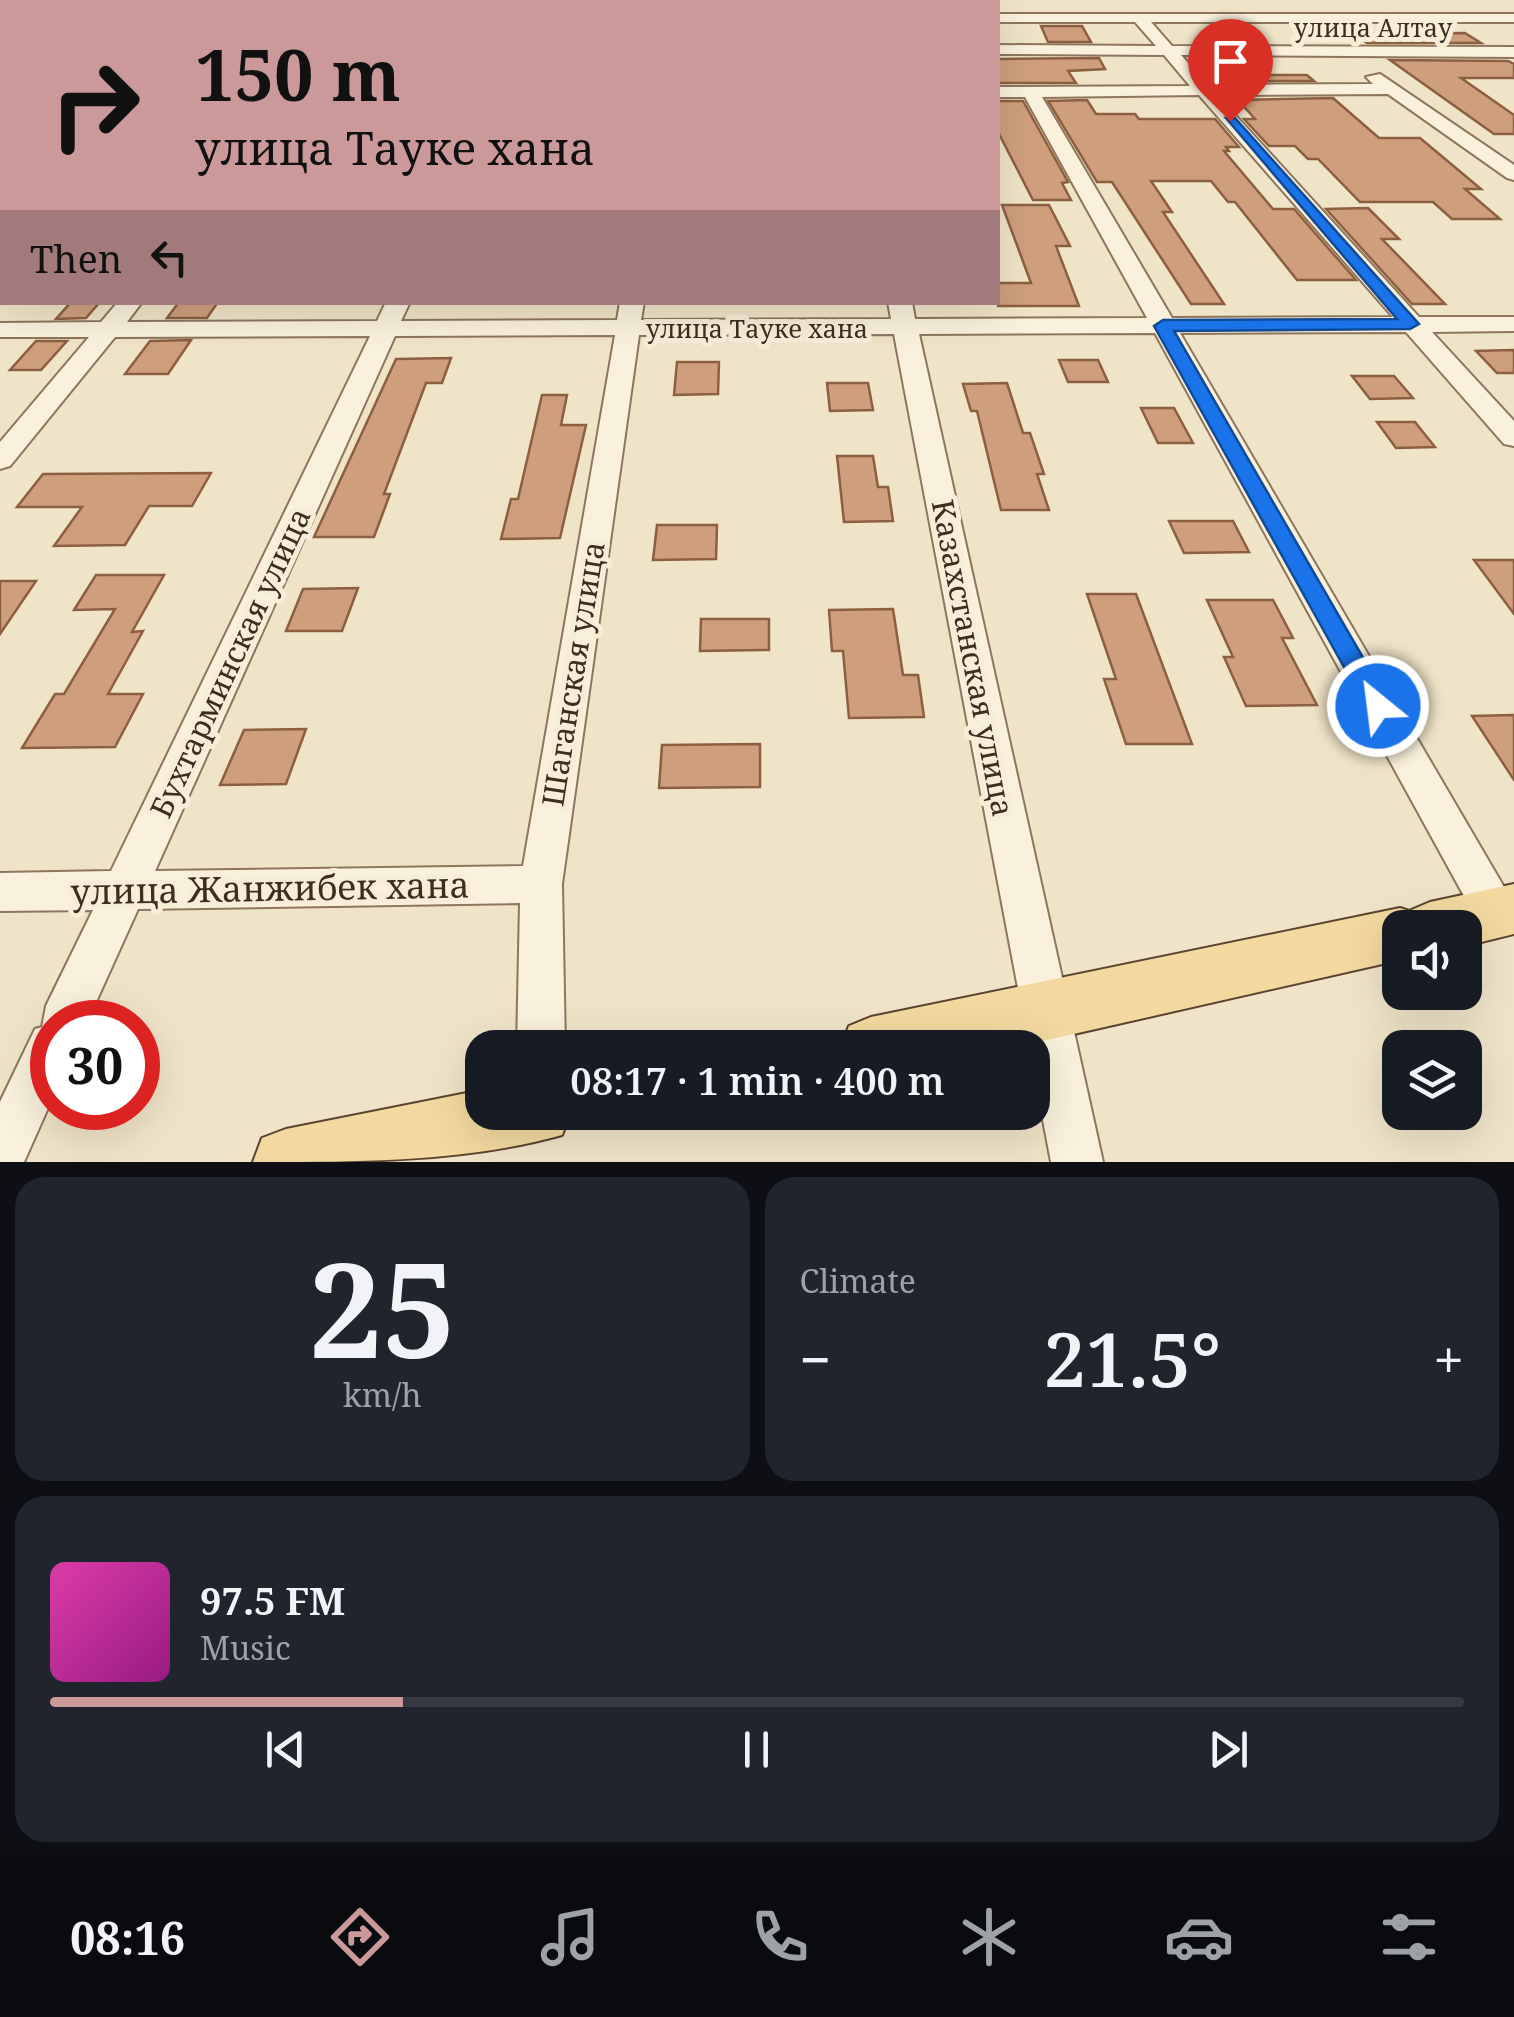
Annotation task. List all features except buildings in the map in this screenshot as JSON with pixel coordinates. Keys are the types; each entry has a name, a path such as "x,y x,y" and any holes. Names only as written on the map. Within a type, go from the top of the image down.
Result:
{"main road":[{"path":"963,1030 1382,938"},
{"path":"286,1162 465,1127"}],"street":[{"name":"улица Алтау","path":"1000,18 1514,18"},
{"path":"1300,18 1390,89 1514,174"},
{"path":"1140,19 1161,66"},
{"path":"1000,50 1161,66 1204,92 1514,438"},
{"name":"улица Алтау","path":"1161,66 1344,52 1514,52"},
{"path":"1014,92 1042,77 1161,66"},
{"path":"1014,92 1390,89"},
{"path":"1014,92 1163,326 1505,911"},
{"path":"0,460 129,305"},
{"name":"улица Тауке хана","path":"0,330 110,329 392,315 903,316 1163,326 1514,324"},
{"name":"Бухтарминская улица","path":"73,1000 392,315"},
{"name":"Шаганская улица","path":"541,1030 541,884 630,316"},
{"name":"Казахстанская улица","path":"903,316 1043,1014 1078,1162"},
{"name":"улица Жанжибек хана","path":"0,892 541,884"},
{"path":"0,1158 30,1093"}],"route":[{"path":"1230,121 1410,324 1163,326 1378,706"}]}
